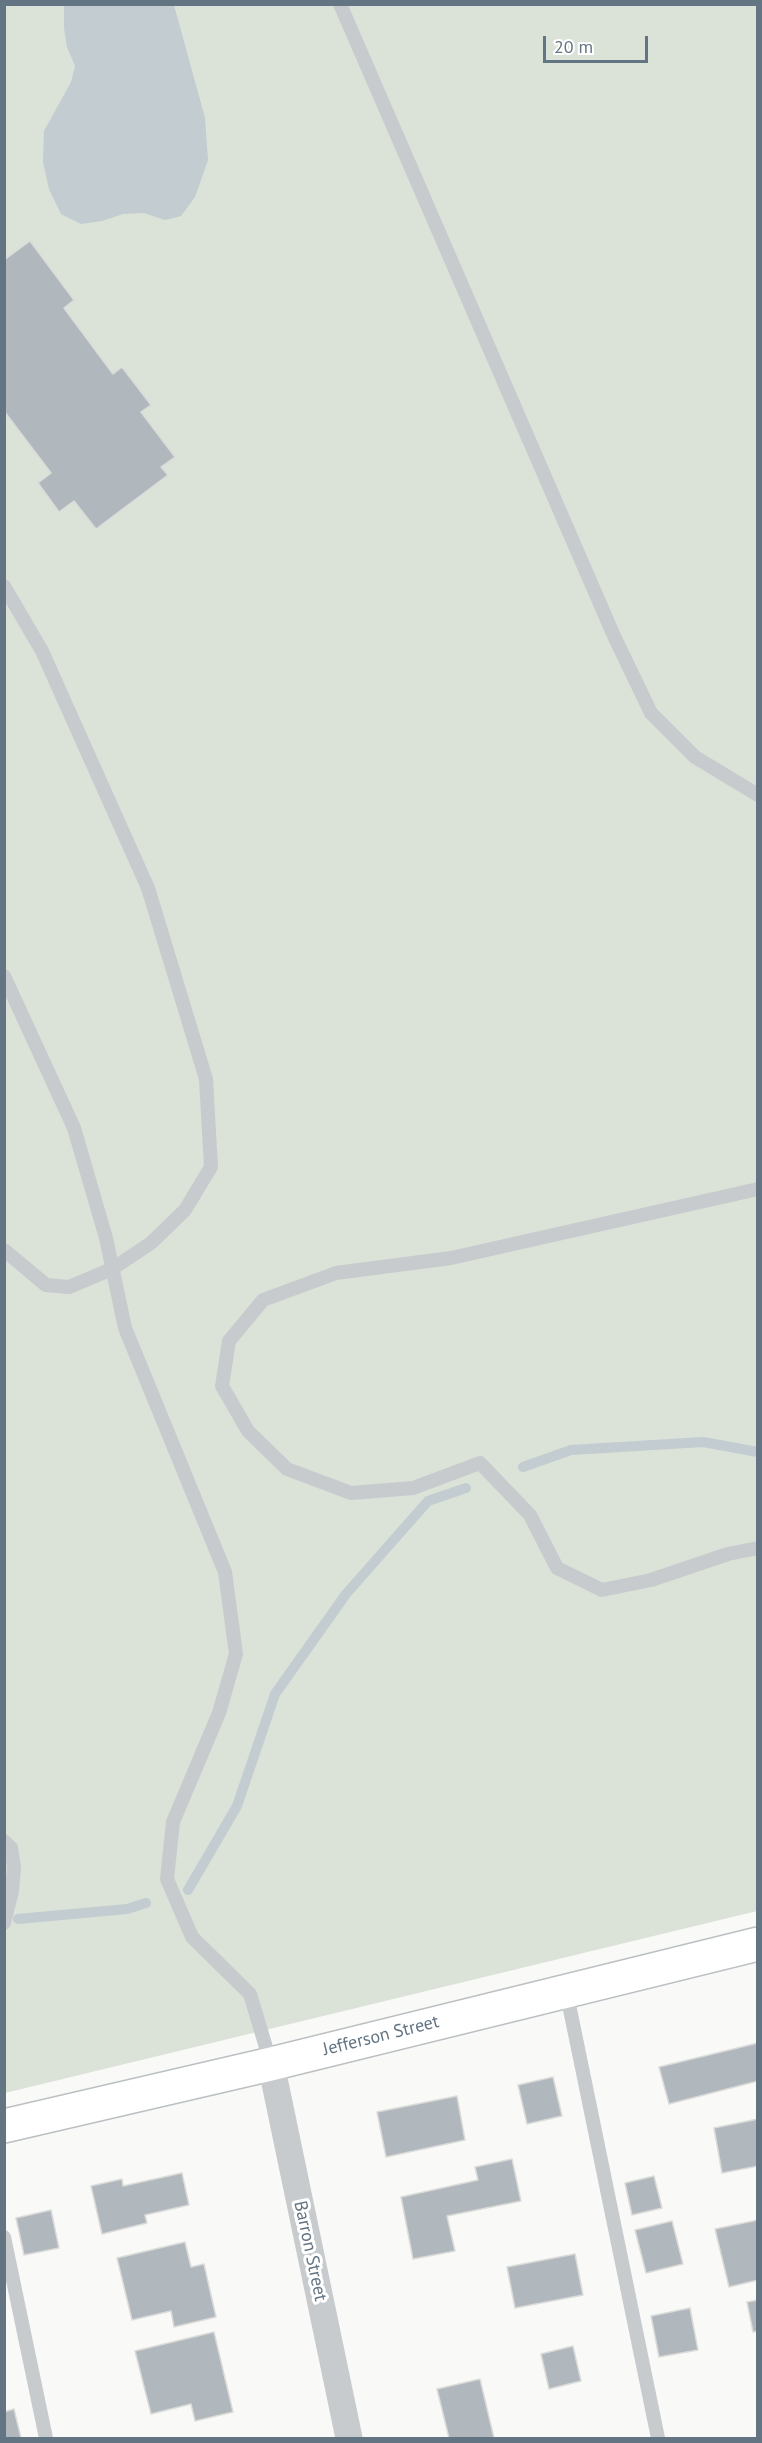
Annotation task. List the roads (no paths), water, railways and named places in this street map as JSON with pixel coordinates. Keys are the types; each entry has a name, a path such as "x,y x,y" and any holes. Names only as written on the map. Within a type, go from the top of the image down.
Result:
{"street":[{"name":"Jefferson Street","path":"4,2126 271,2064 758,1944"},
{"name":"Barron Street","path":"271,2064 350,2439"}],"lane":[{"path":"340,4 604,614 651,713 695,757 758,795"},
{"path":"4,586 42,651 148,888 206,1079 211,1167 185,1210 151,1243 112,1269 69,1287 46,1285 4,1250"},
{"path":"4,976 74,1128 106,1238 125,1328 225,1572 236,1654 219,1713 173,1822 167,1879 192,1937 250,1994 271,2064"},
{"path":"758,1189 451,1258 336,1273 325,1277 263,1300 229,1341 222,1386 248,1431 287,1469 351,1493 413,1488 480,1463 530,1515 557,1568 602,1590 651,1580 728,1554 758,1548"},
{"path":"4,1840 11,1848 14,1867 12,1891 4,1923"},
{"path":"566,1990 658,2439"},
{"path":"4,2237 46,2439"}],"waterway":[{"path":"523,1467 571,1450 703,1442 758,1452"},
{"path":"188,1890 237,1806 275,1694 346,1594 428,1501 466,1488"},
{"path":"18,1919 127,1909 146,1903"}]}
